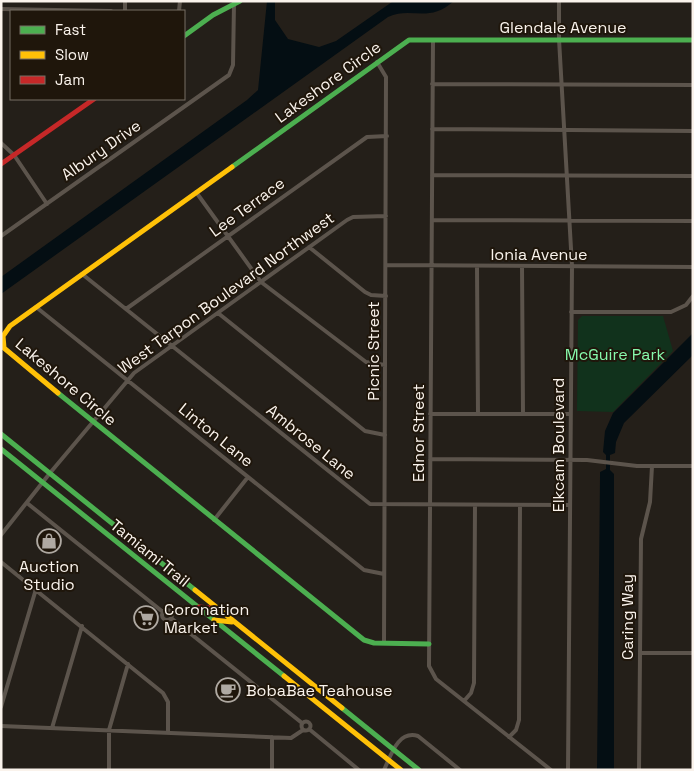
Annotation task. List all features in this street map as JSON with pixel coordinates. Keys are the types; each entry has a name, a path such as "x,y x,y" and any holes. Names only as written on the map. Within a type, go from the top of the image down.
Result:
{"street":[{"name":"Elkcam Boulevard","path":"559,1 561,85 572,266 568,770"},
{"path":"185,35 213,14 237,2"},
{"name":"Albury Drive","path":"1,236 229,75 233,65 237,2"},
{"path":"1,8 74,10"},
{"name":"Glendale Avenue","path":"433,39 693,40"},
{"name":"Lakeshore Circle","path":"429,644 384,643 364,640 92,422 4,348 2,342 5,330 377,62 409,40 433,39"},
{"name":"Ednor Street","path":"433,39 429,666 433,675 551,770"},
{"name":"Picnic Street","path":"377,62 386,77 387,136 384,643"},
{"path":"432,84 693,85"},
{"path":"1,164 93,100"},
{"path":"432,129 693,131"},
{"name":"Lee Terrace","path":"126,309 367,137 387,136"},
{"path":"1,144 14,155 47,204"},
{"path":"432,175 693,176"},
{"path":"196,192 261,282 366,362 385,365"},
{"name":"West Tarpon Boulevard Northwest","path":"1,535 127,380 353,217 386,216"},
{"path":"432,220 693,221"},
{"path":"309,247 365,292 371,295 386,296"},
{"name":"Ionia Avenue","path":"386,265 693,267"},
{"path":"477,266 478,414"},
{"path":"522,266 523,414"},
{"name":"Ambrose Lane","path":"82,274 370,504 570,505"},
{"path":"571,312 671,312 682,308 692,297"},
{"name":"Linton Lane","path":"36,307 364,570 384,574"},
{"path":"218,313 365,431 385,435"},
{"path":"430,414 571,414"},
{"name":"Tamiami Trail","path":"1,434 419,770"},
{"name":"Tamiami Trail","path":"1,449 401,770"},
{"path":"430,459 570,460 652,466 693,466"},
{"name":"Caring Way","path":"639,770 641,540 650,502 652,466"},
{"path":"214,520 248,477"},
{"path":"27,503 164,612 170,611 171,618 302,723 309,723 309,729"},
{"path":"464,701 474,683 475,505"},
{"path":"509,737 516,730 519,720 520,505"},
{"path":"1,562 163,693 168,702 168,733"},
{"path":"1,707 36,589"},
{"path":"197,606 220,609"},
{"path":"214,620 237,623"},
{"path":"52,728 82,626"},
{"path":"640,653 693,653"},
{"path":"109,770 109,730 128,664"},
{"path":"302,723 303,730"},
{"path":"1,726 272,738 291,738 303,730 309,729 359,770"},
{"path":"384,770 394,749 406,735 418,736 460,770"},
{"path":"272,738 272,770"}],"green space":[{"name":"McGuire Park","path":"582,316 663,316 673,351 613,412 577,411 578,320"}],"shaded area":[{"path":"267,1 275,1 275,20 288,39 319,47 336,41 392,2 454,1 436,12 405,13 388,17 1,294 1,277 247,100 258,90"},
{"path":"693,333 693,355 624,423 616,442 615,453 610,455 610,470 614,474 614,770 597,770 600,472 606,469 606,455 603,452 605,431 613,413"}],"traffic: fast":[{"path":"185,35 213,15 240,1"},
{"path":"232,167 409,40 693,40"},
{"path":"58,393 364,640 374,643 429,644"},
{"path":"1,434 195,590"},
{"path":"1,449 284,676"},
{"path":"342,708 419,770"}],"traffic: slow":[{"path":"58,393 4,348 3,336 10,326 232,167"},
{"path":"195,590 342,708"},
{"path":"214,620 232,622"},
{"path":"284,676 401,770"}],"traffic: jam":[{"path":"1,164 93,100"},
{"path":"199,607 220,609"}],"place":[{"name":"Auction Studio","path":"49,541"},
{"name":"Coronation Market","path":"146,618"},
{"name":"BobaBae Teahouse","path":"228,690"}]}
